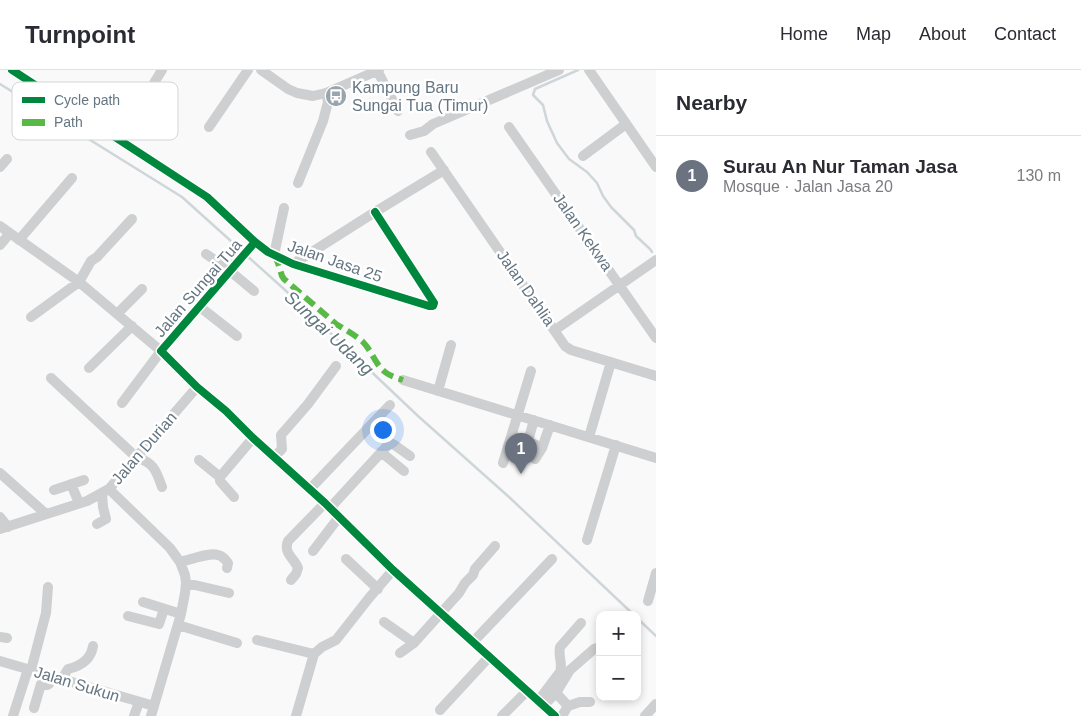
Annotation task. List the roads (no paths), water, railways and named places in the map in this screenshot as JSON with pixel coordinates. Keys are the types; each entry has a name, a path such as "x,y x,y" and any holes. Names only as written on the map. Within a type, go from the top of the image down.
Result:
{"street":[{"name":"Jalan Jasa 25","path":"12,70 30,82"},
{"path":"154,82 162,70"},
{"path":"209,127 248,70"},
{"path":"261,70 297,93 313,96 326,93 378,70 398,111"},
{"path":"410,135 559,70"},
{"path":"589,70 656,167"},
{"path":"298,183 323,121 328,102 326,93"},
{"path":"583,156 626,124"},
{"name":"Jalan Kekwa","path":"509,127 656,338"},
{"name":"Jalan Jasa 25","path":"119,140 206,197 252,245 293,264 433,306 434,303 375,212"},
{"name":"Jalan Dahlia","path":"431,152 565,346 571,350 656,376"},
{"path":"293,264 444,170"},
{"path":"19,240 72,178"},
{"name":"Jalan Jasa 25","path":"274,254 284,208"},
{"path":"31,317 79,282 91,261 132,219"},
{"path":"0,226 79,282 118,313 310,489 393,570 555,716"},
{"path":"0,245 10,233"},
{"name":"Jalan Sungai Tua","path":"122,403 161,351 252,245"},
{"path":"206,254 219,263 227,262 254,291"},
{"path":"555,330 656,260"},
{"path":"118,313 142,289"},
{"path":"200,307 237,336"},
{"path":"89,368 132,326"},
{"path":"438,391 451,346"},
{"path":"589,437 611,362"},
{"path":"274,457 282,448 281,434 308,404 336,366"},
{"path":"503,462 531,371"},
{"path":"51,378 136,457 147,461 156,471 162,487"},
{"path":"403,380 656,458"},
{"name":"Jalan Durian","path":"4,528 80,504 106,491 197,387"},
{"path":"310,489 390,405"},
{"path":"534,420 528,441 542,448"},
{"path":"535,459 542,448 550,425"},
{"path":"220,477 253,438"},
{"path":"291,580 298,568 286,550 288,541 327,506 386,446 393,444 410,456"},
{"path":"587,540 616,445"},
{"path":"381,452 404,471"},
{"path":"198,460 220,477 220,481 234,497"},
{"path":"0,473 46,514"},
{"path":"54,490 84,480"},
{"path":"71,484 80,504"},
{"path":"97,524 106,519 103,507 106,491"},
{"path":"106,491 170,548 180,562 185,574 186,583 182,614 152,711"},
{"path":"0,517 4,528"},
{"path":"313,551 339,517"},
{"path":"400,654 414,642 459,593 473,575 475,569 495,546"},
{"path":"180,562 211,554 224,558 228,563 227,568"},
{"path":"346,559 378,589"},
{"path":"473,642 552,559"},
{"path":"296,716 314,654 322,647 336,640 393,570"},
{"path":"648,601 656,573"},
{"path":"186,583 229,593"},
{"path":"13,716 30,670 46,613 48,587"},
{"path":"143,602 182,614"},
{"path":"128,616 159,624 164,609"},
{"path":"384,622 414,642"},
{"path":"541,704 562,667 560,647 581,623"},
{"path":"178,625 238,643"},
{"path":"257,640 314,654"},
{"path":"64,680 68,669 81,665 88,658 93,646"},
{"path":"541,704 556,693 570,670 596,648"},
{"path":"440,710 489,657"},
{"name":"Jalan Sukun","path":"0,661 139,702 152,711"},
{"path":"34,708 41,684 49,684 51,676"},
{"path":"502,716 527,691"},
{"path":"556,693 568,706"},
{"path":"134,716 139,702"},
{"path":"562,716 568,706 580,702 590,702"},
{"path":"644,716 656,704"}],"waterway":[{"name":"Sungai Udang","path":"578,70 535,89 533,95 543,105 547,121 557,143 569,159 587,172 597,183 611,207 634,230 636,236 652,252"},
{"name":"Sungai Udang","path":"0,84 12,91"},
{"name":"Sungai Udang","path":"90,140 182,197 242,251"},
{"name":"Sungai Udang","path":"246,255 630,611"},
{"name":"Sungai Udang","path":"641,622 656,636"}],"place":[{"name":"Kampung Baru Sungai Tua (Timur)","path":"336,96"},
{"name":"Surau An Nur Taman Jasa","path":"521,474"}]}
